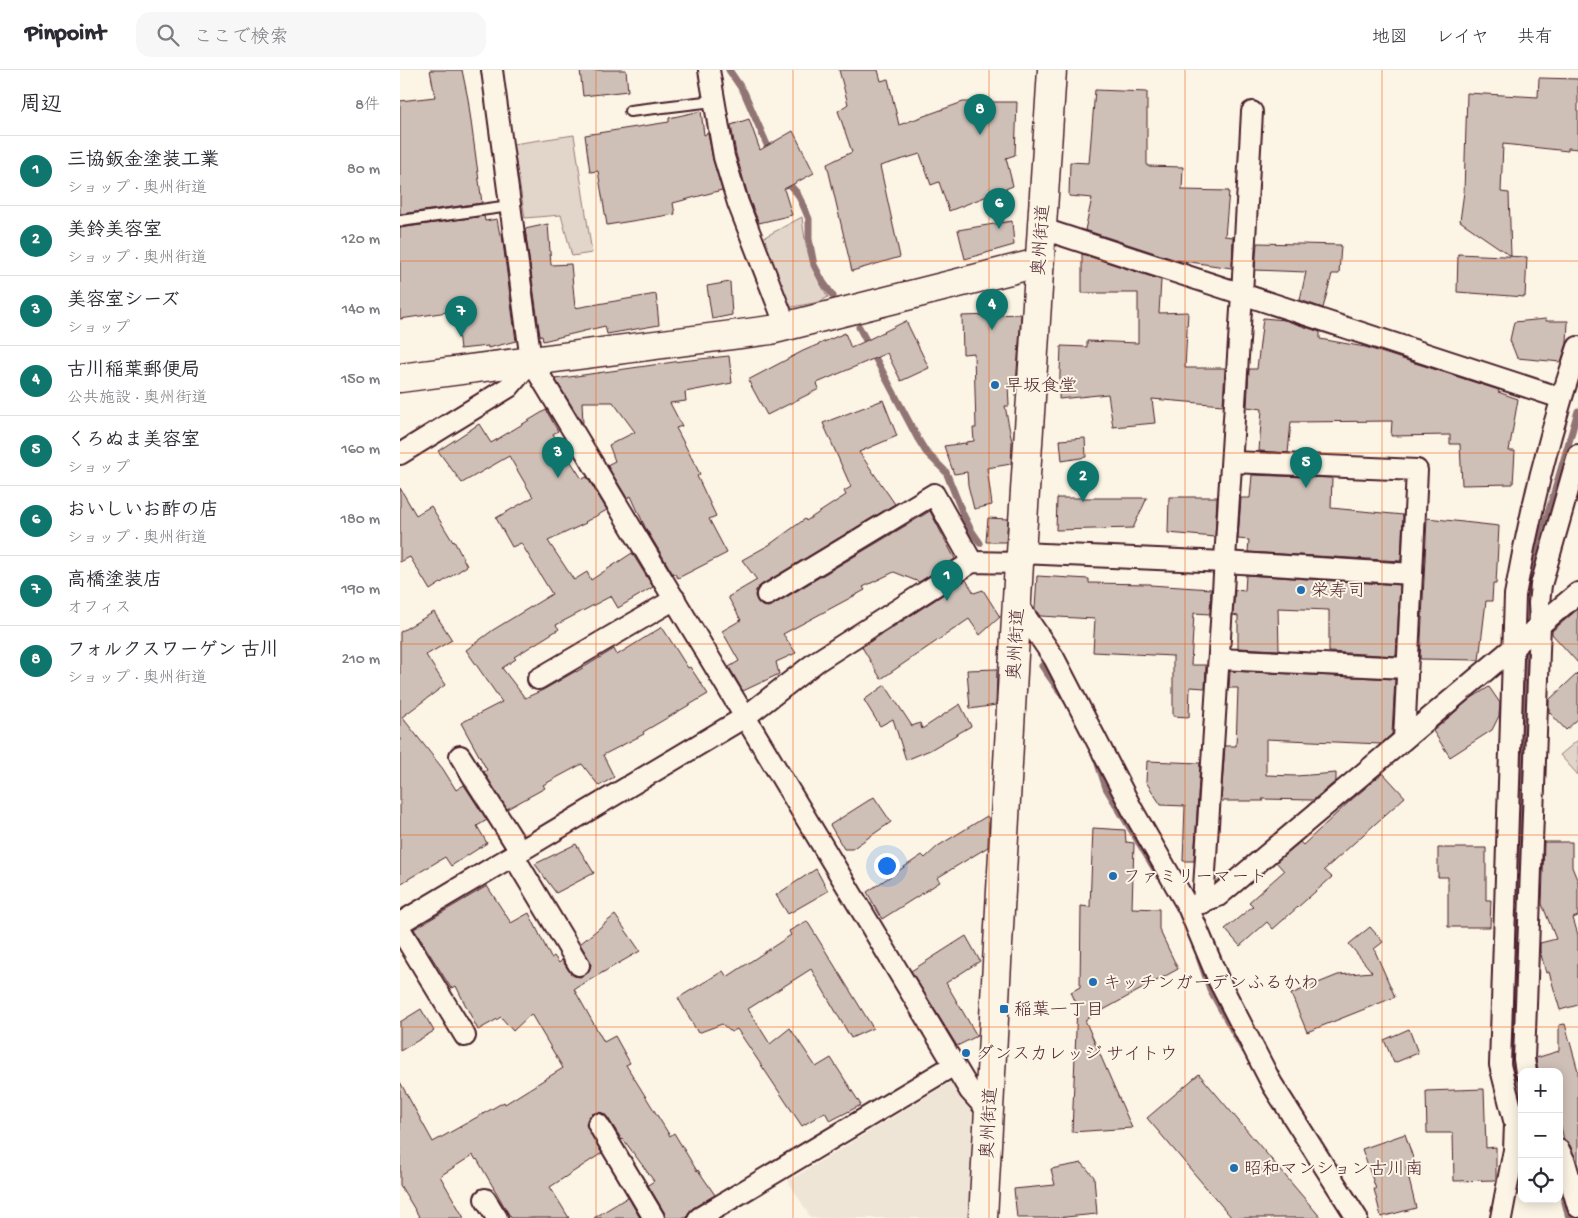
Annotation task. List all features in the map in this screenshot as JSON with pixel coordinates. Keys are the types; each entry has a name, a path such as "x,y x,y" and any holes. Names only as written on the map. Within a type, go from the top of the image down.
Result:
{"street":[{"path":"492,70 531,361 970,1091 989,1112"},
{"path":"709,70 724,157 738,204 786,326"},
{"name":"奥州街道","path":"983,1218 1017,604 1040,228 1052,70"},
{"path":"1195,905 1219,659 1252,112"},
{"path":"1040,228 1561,398"},
{"path":"400,378 771,330 1038,263"},
{"path":"1501,1218 1515,1142 1515,1124 1500,1064 1517,644 1515,595 1523,552 1561,398 1578,347"},
{"path":"400,454 509,386 531,361"},
{"path":"1526,1068 1539,603 1541,585 1578,455"},
{"path":"1232,462 1417,470 1404,739"},
{"path":"767,595 934,494 972,562"},
{"path":"400,923 745,717 816,662 972,562 1020,558 1225,562 1412,574"},
{"path":"1195,905 1218,896 1578,593"},
{"path":"538,679 675,599"},
{"path":"1017,604 1054,658 1133,810 1195,905 1219,981 1272,1084 1357,1218"},
{"path":"1219,659 1408,668"},
{"path":"460,756 517,853 579,965"},
{"path":"400,929 465,1036"},
{"path":"699,1218 954,1064"},
{"path":"598,1124 654,1218"},
{"path":"1563,1158 1578,1207"},
{"path":"485,1199 497,1218"}],"lane":[{"path":"630,111 713,101"},
{"path":"400,221 510,206"}],"shaded area":[{"path":"574,135 592,253 572,256 561,215 525,218 513,144"},
{"path":"802,217 810,259 828,297 819,302 787,308 759,240"},
{"path":"1578,740 1578,775 1560,755"},
{"path":"957,1078 977,1110 968,1218 811,1218 788,1181"}],"building":[{"path":"430,70 462,70 468,99 482,203 400,214 400,101 435,97"},
{"path":"580,70 626,70 628,91 583,96"},
{"path":"839,70 878,70 881,81 888,79 899,125 963,102 1017,102 1015,155 1006,158 1013,186 949,211 939,182 931,185 920,154 880,166 900,257 852,271 827,164 852,152 838,111 848,104"},
{"path":"1539,78 1578,79 1578,149 1568,148 1568,151 1503,144 1501,192 1509,193 1511,256 1460,221 1464,192 1467,93 1538,97"},
{"path":"1095,90 1147,92 1147,166 1183,167 1182,190 1229,191 1225,236 1233,237 1232,268 1176,260 1085,230 1092,198 1069,196 1070,162 1089,163"},
{"path":"701,111 704,135 708,133 713,160 722,190 673,203 675,214 607,225 598,171 590,172 585,135 669,122 669,118"},
{"path":"749,119 760,150 793,131 814,173 784,189 792,215 759,223 749,199 736,154 731,125"},
{"path":"484,216 485,221 497,219 500,235 502,235 516,341 488,348 488,346 460,349 456,314 454,314 454,311 400,319 400,228"},
{"path":"1012,221 1014,245 965,259 958,230"},
{"path":"548,224 551,265 571,264 575,308 656,294 659,325 607,334 605,326 543,341 542,336 540,336 525,229"},
{"path":"1257,243 1341,245 1339,274 1332,274 1323,308 1300,300 1306,272 1255,270"},
{"path":"1082,254 1161,280 1159,313 1188,312 1185,368 1225,368 1223,405 1152,399 1155,423 1113,427 1108,394 1059,399 1061,346 1087,347 1087,341 1138,343 1138,293 1082,293"},
{"path":"1458,254 1527,257 1525,297 1457,292"},
{"path":"730,282 732,315 712,319 707,286"},
{"path":"1021,314 1016,384 1008,384 1009,406 1005,406 1012,442 1011,464 987,468 992,505 974,509 967,472 954,474 944,446 965,443 966,445 966,442 974,441 973,428 976,428 974,353 963,354 962,316"},
{"path":"1263,318 1285,320 1320,332 1320,339 1365,347 1499,390 1498,392 1518,399 1509,451 1515,451 1513,484 1462,485 1460,444 1450,444 1450,435 1391,436 1392,421 1291,422 1288,453 1259,451 1262,409 1247,407 1249,369 1257,369"},
{"path":"1546,319 1546,321 1568,321 1567,343 1561,362 1517,358 1510,340 1514,322"},
{"path":"906,321 929,368 901,381 887,353 817,383 819,389 767,415 748,380 803,351 845,333 851,348"},
{"path":"729,356 732,383 685,392 686,401 670,403 682,426 676,428 700,474 697,476 716,516 709,519 727,553 678,578 673,574 645,527 631,496 627,498 607,465 615,461 609,445 635,432 613,402 582,402 583,424 555,379"},
{"path":"883,400 897,436 859,452 895,504 761,585 756,590 755,596 757,601 762,606 768,607 773,605 930,511 955,559 919,582 894,572 863,587 865,590 783,634 796,653 776,662 779,674 743,691 729,667 739,661 722,631 741,620 728,597 757,580 742,560 769,545 805,519 806,521 846,495 844,491 851,487 823,423"},
{"path":"546,410 558,431 553,434 582,479 587,477 607,510 586,523 548,541 574,580 587,572 591,580 632,553 653,587 618,608 611,596 556,625 559,629 514,657 516,659 502,668 525,698 576,672 614,649 617,655 662,627 688,668 690,667 708,694 643,732 644,734 603,755 614,777 599,786 582,764 543,785 545,788 507,809 484,772 487,770 461,723 502,702 466,650 493,630 552,594 521,543 512,547 496,518 533,497 509,456 462,483 438,451 479,424 491,443"},
{"path":"1085,438 1086,457 1062,461 1060,440"},
{"path":"1252,475 1332,478 1331,508 1403,515 1401,561 1248,552 1249,540 1238,539 1241,498 1250,498"},
{"path":"400,488 416,515 431,506 454,541 467,566 430,590 410,557 400,562"},
{"path":"1169,497 1217,497 1215,537 1168,533"},
{"path":"1057,498 1147,498 1133,528 1056,530"},
{"path":"988,518 1008,519 1006,542 986,542"},
{"path":"1427,518 1499,526 1496,584 1493,584 1492,601 1486,601 1479,660 1420,659"},
{"path":"1246,575 1400,585 1396,656 1329,652 1329,610 1278,608 1279,650 1238,648 1238,616 1233,615 1235,590 1245,591"},
{"path":"1037,576 1089,579 1089,583 1150,584 1211,589 1210,614 1194,613 1191,665 1206,665 1205,688 1190,687 1189,717 1173,716 1173,656 1093,652 1095,619 1040,616 1035,609"},
{"path":"966,580 974,593 983,590 1000,617 980,635 969,619 881,679 862,647"},
{"path":"1578,609 1578,663 1552,634 1552,631"},
{"path":"434,612 452,640 426,655 445,685 402,717 443,769 456,790 464,785 487,820 477,826 487,843 451,866 445,857 400,884 400,632"},
{"path":"997,669 996,705 970,709 967,670"},
{"path":"1230,671 1395,679 1392,734 1381,744 1266,739 1266,775 1296,776 1336,773 1336,781 1313,800 1262,799 1264,801 1221,801 1225,746 1236,746 1238,688 1229,688"},
{"path":"1578,673 1578,719 1566,730 1549,712 1549,700"},
{"path":"885,685 912,726 920,723 922,729 960,704 971,726 930,750 906,760 893,719 880,726 864,700"},
{"path":"1489,687 1500,703 1499,716 1492,730 1450,757 1433,731 1470,699"},
{"path":"1147,761 1200,763 1194,861 1183,861 1185,806 1161,805 1146,782"},
{"path":"1383,773 1405,797 1324,870 1332,877 1273,929 1267,922 1240,946 1225,929 1253,906 1249,902 1284,871 1276,862 1300,842 1303,845"},
{"path":"874,797 891,822 852,849 844,849 830,825"},
{"path":"987,816 989,820 988,847 937,878 940,882 882,919 867,892 922,855 925,858 938,846"},
{"path":"1093,828 1125,830 1126,842 1134,843 1132,908 1159,909 1159,929 1178,969 1085,1020 1132,1128 1072,1132 1077,1005 1071,992 1080,987 1081,906 1090,907"},
{"path":"1544,842 1572,842 1572,867 1578,882 1578,916 1573,918 1578,935 1578,1005 1560,1010 1549,972 1546,973 1540,951 1540,943 1556,939 1542,904"},
{"path":"576,844 594,873 556,893 535,864"},
{"path":"1438,848 1486,848 1486,900 1491,900 1490,927 1448,927 1448,877 1438,877"},
{"path":"816,869 828,891 788,914 776,895"},
{"path":"487,886 511,923 529,913 551,958 554,956 559,963 562,960 574,976 580,977 585,975 591,965 580,944 615,915 640,951 574,989 604,1042 615,1036 630,1063 626,1065 670,1136 674,1133 697,1171 715,1195 693,1208 688,1213 687,1218 666,1218 648,1185 654,1181 622,1140 608,1118 603,1113 598,1112 588,1118 586,1125 602,1153 550,1187 569,1218 511,1218 473,1155 440,1176 464,1218 420,1218 400,1185 400,1082 433,1142 504,1102 505,1104 563,1068 531,1014 513,1031 501,1017 478,1030 456,986 451,988 414,929"},
{"path":"807,921 873,1028 851,1038 811,969 748,1009 770,1044 790,1028 816,1067 831,1058 861,1105 830,1121 825,1112 802,1126 737,1029 731,1032 722,1024 698,1033 678,998 723,971 727,977 791,935 789,931"},
{"path":"1370,927 1383,942 1374,949 1395,997 1307,1032 1291,994 1338,975 1372,972 1349,944"},
{"path":"966,936 980,961 946,983 977,1036 957,1046 911,971"},
{"path":"421,1009 434,1031 400,1051 400,1022"},
{"path":"1565,1024 1578,1071 1578,1164 1570,1145 1564,1140 1563,1136 1563,1068 1537,1068 1536,1058 1559,1051 1559,1025"},
{"path":"1409,1029 1418,1053 1394,1063 1384,1040"},
{"name":"昭和マンション古川南","path":"1199,1074 1321,1218 1232,1218 1147,1118"},
{"path":"1484,1089 1486,1148 1496,1147 1496,1180 1454,1181 1453,1133 1427,1133 1426,1091"},
{"path":"1405,1134 1415,1164 1406,1167 1416,1208 1381,1217 1374,1189 1376,1189 1362,1149"},
{"path":"1082,1163 1094,1177 1097,1214 1055,1218 1017,1218 1014,1189 1055,1185 1051,1169"},
{"path":"628,1197 640,1218 594,1218"}],"waterway":[{"path":"729,70 744,92 771,154"},
{"path":"784,179 797,193 809,219 809,239 814,265 833,296"},
{"path":"859,327 918,439 926,452 946,472 963,514 980,543"},
{"path":"1518,1084 1512,1046 1531,582 1533,565 1578,411"},
{"path":"1042,666 1066,700"},
{"path":"1096,758 1106,788 1159,876"},
{"path":"1199,957 1210,989 1243,1049"},
{"path":"1563,1195 1569,1218"}],"place":[{"name":"フォルクスワーゲン 古川","path":"980,135"},
{"name":"おいしいお酢の店","path":"999,229"},
{"name":"古川稲葉郵便局","path":"992,330"},
{"name":"高橋塗装店","path":"461,337"},
{"name":"早坂食堂","path":"995,385"},
{"name":"美容室シーズ","path":"558,478"},
{"name":"くろぬま美容室","path":"1306,488"},
{"name":"美鈴美容室","path":"1083,502"},
{"name":"栄寿司","path":"1301,590"},
{"name":"三協鈑金塗装工業","path":"947,601"},
{"name":"ファミリーマート","path":"1113,876"},
{"name":"キッチンガーデンふるかわ","path":"1093,982"},
{"name":"稲葉一丁目","path":"1004,1009"},
{"name":"ダンスカレッジ サイトウ","path":"966,1053"},
{"name":"昭和マンション古川南","path":"1234,1168"}]}
